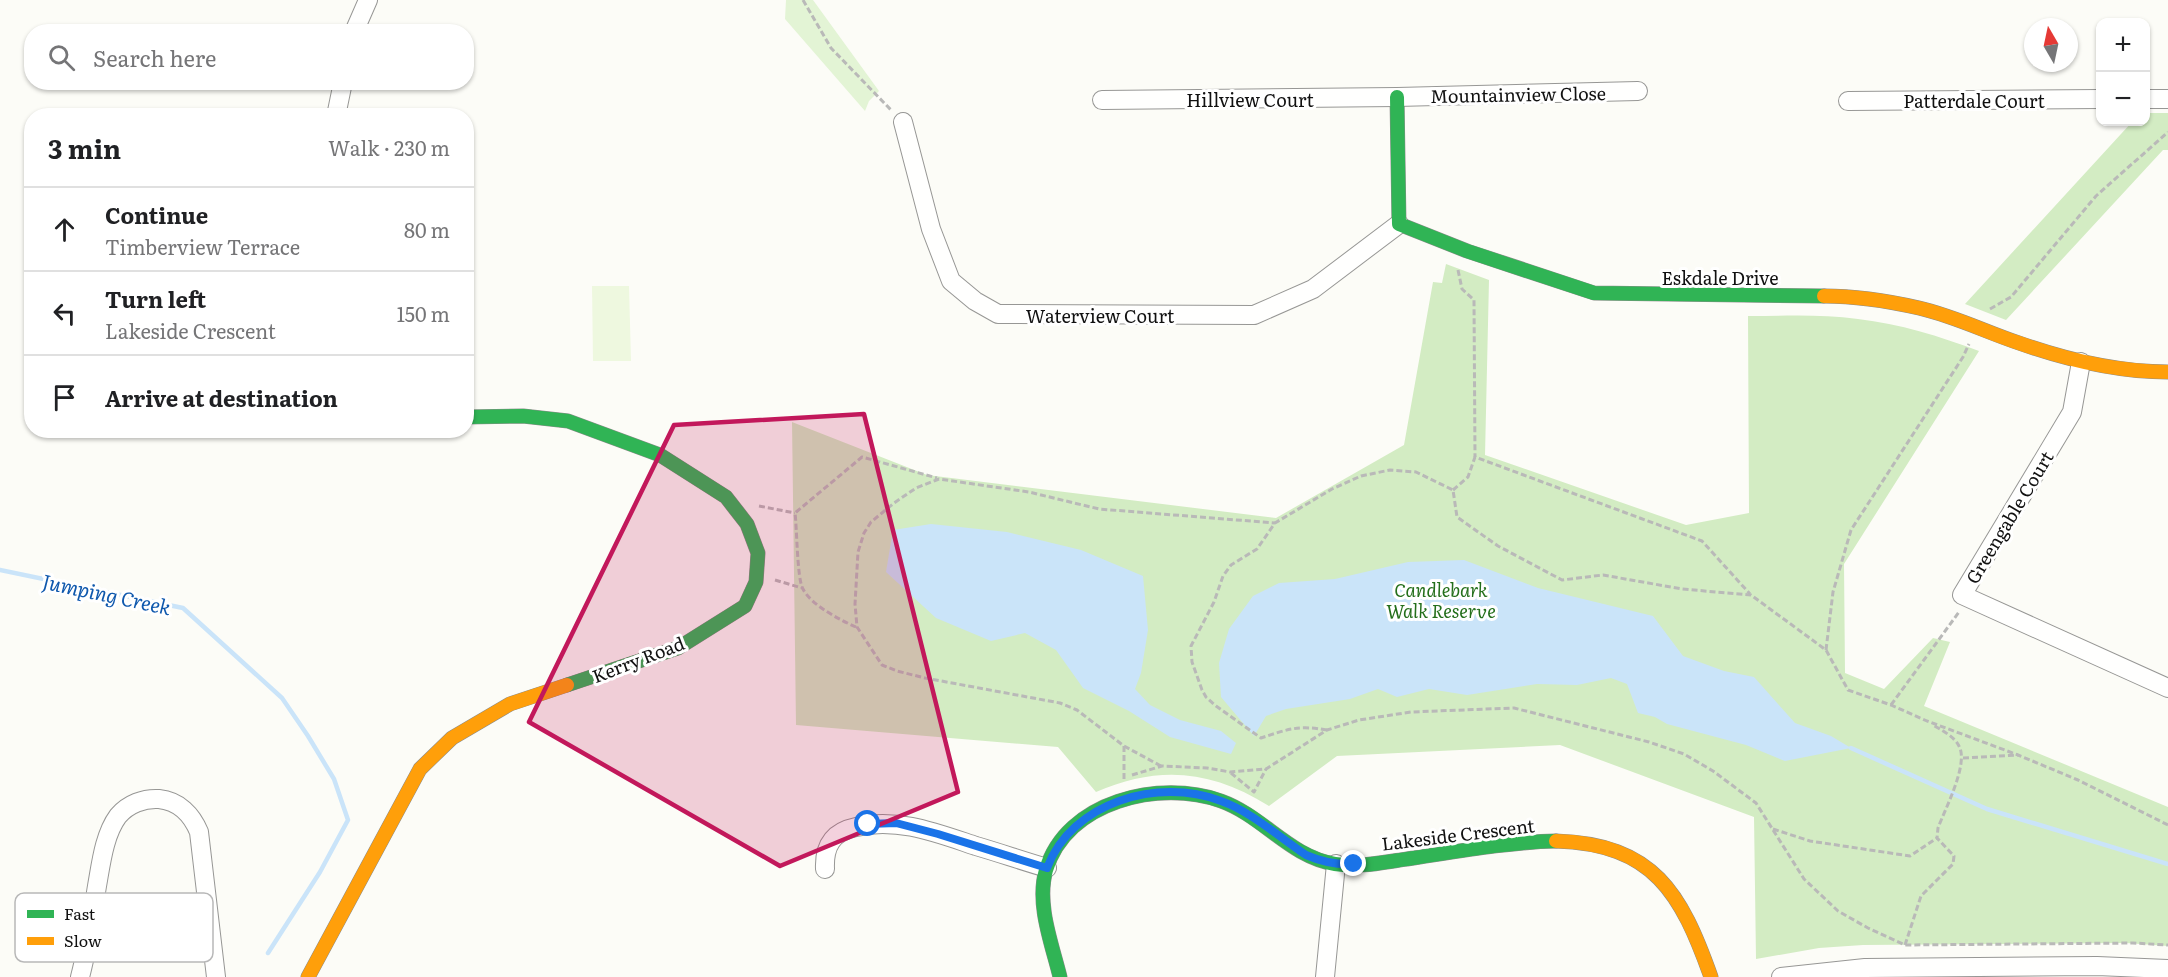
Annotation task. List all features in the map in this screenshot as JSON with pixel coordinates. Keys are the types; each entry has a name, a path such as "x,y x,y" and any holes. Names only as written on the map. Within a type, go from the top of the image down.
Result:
{"street":[{"path":"358,24 368,0"},
{"path":"338,108 341,90"},
{"name":"Mountainview Close","path":"1397,97 1638,92"},
{"path":"1397,97 1399,224"},
{"name":"Hillview Court","path":"1102,100 1397,97"},
{"name":"Patterdale Court","path":"1848,101 2096,99"},
{"path":"2150,99 2168,99"},
{"name":"Waterview Court","path":"903,122 931,229 951,281 975,301 998,314 1254,315 1313,289 1399,224"},
{"name":"Eskdale Drive","path":"1399,224 1467,251 1593,293 1850,296 1920,308 2081,362 2147,372 2168,372"},
{"name":"Greengable Court","path":"2081,362 2072,412 1962,595 2168,688"},
{"name":"Kerry Road","path":"308,977 420,769 452,738 510,704 678,648 745,606 756,582 758,553 743,518 726,497 660,455 568,421 522,416 474,417"},
{"name":"Lakeside Crescent","path":"1060,977 1045,905 1047,868 1051,856 1066,834 1087,817 1111,804 1160,792 1207,796 1237,807 1306,855 1336,864 1381,862 1553,840 1581,841 1609,848 1651,870 1675,894 1694,933 1711,977"},
{"path":"96,893 106,844 113,824 126,809 144,800 154,799 164,800 183,808 193,819 199,832 206,893"},
{"path":"825,869 827,847 835,836 848,828 882,822 896,823 938,834 1047,868"},
{"path":"1325,977 1336,864"},
{"path":"213,951 216,977"},
{"path":"80,977 83,962"},
{"path":"1781,977 1906,967 2097,971 2168,969"}],"path":[{"path":"803,0 831,48 903,122"},
{"path":"1826,650 1833,592 1851,530 1963,357 1981,313 2011,297 2096,196 2168,132"},
{"path":"1453,490 1468,477 1475,457 1474,300 1462,289 1458,268 1467,251"},
{"path":"795,513 862,457 939,479 1029,492 1099,509 1275,523"},
{"path":"1475,457 1702,541 1751,595 1826,650 1848,690 2019,755 2078,780 2168,825"},
{"path":"1327,730 1305,726 1261,738 1216,706 1202,690 1192,662 1191,646 1214,602 1223,576 1231,565 1257,549 1275,523 1332,489 1361,476 1390,470 1416,472 1453,490"},
{"path":"857,627 856,572 858,552 864,533 872,522 894,503 916,488 939,479"},
{"path":"1453,490 1457,517 1498,546 1562,580 1603,575 1683,589 1751,595"},
{"path":"743,518 760,505 795,513"},
{"path":"795,513 802,588"},
{"path":"756,571 779,582 802,588 814,601 838,618 857,627 882,665 897,671 1060,703 1077,710 1124,746 1162,766"},
{"path":"1891,705 1970,598"},
{"path":"1111,804 1111,797 1125,778 1162,766 1208,768 1230,772 1266,769 1327,730 1359,720 1437,710 1514,708 1649,742 1684,754 1713,771 1756,803 1804,879 1838,911 1905,945 2133,943 2168,945"},
{"path":"1906,967 1905,945 1921,896 1953,864 1954,856 1937,838 1938,828 1963,758 1959,745 1927,721"},
{"path":"1124,746 1125,778"},
{"path":"1963,758 2019,755"},
{"path":"1230,772 1254,792 1266,769"},
{"path":"1772,829 1810,840 1910,856 1937,838"}],"highlighted area":[{"path":"864,414 958,792 780,866 529,722 674,425"}],"green space":[{"path":"786,0 813,0 879,91 869,101 865,111 785,19"},
{"path":"2150,113 2168,113 2168,150 2163,150 2006,320 1965,304 2128,126 2150,126"},
{"name":"Candlebark Walk Reserve","path":"1446,264 1489,280 1485,455 1686,525 1749,513 1748,316 1844,317 1874,321 1919,331 1979,351 1844,564 1845,673 1884,689 1933,638 1950,642 1924,706 2168,807 2168,946 2126,943 1863,945 1819,948 1756,959 1754,817 1560,745 1337,756 1269,806 1226,785 1184,775 1141,778 1096,792 1058,747 796,725 792,422 927,475 1276,518 1404,445 1433,282 1442,283"},
{"path":"592,286 629,286 631,361 593,361"}],"water":[{"path":"931,524 1007,532 1081,550 1143,576 1148,630 1141,673 1135,689 1150,705 1180,720 1221,731 1236,743 1231,754 1170,737 1129,711 1083,688 1056,650 1025,633 991,641 936,618 886,572 893,530"},
{"path":"1464,560 1538,588 1653,616 1683,656 1724,671 1754,677 1795,723 1831,736 1851,748 1785,761 1746,745 1667,724 1655,717 1638,713 1627,684 1611,678 1577,685 1537,684 1467,695 1429,689 1397,697 1378,689 1350,699 1286,709 1266,716 1254,736 1221,697 1219,663 1229,629 1253,596 1279,583 1335,579 1408,562"}],"waterway":[{"name":"Jumping Creek","path":"0,570 183,608 282,698 334,779 348,820 320,872 268,953"},
{"path":"1851,748 1987,809 2168,864"}],"traffic: fast":[{"path":"1397,97 1399,224 1467,251 1594,293 1824,296"},
{"path":"474,417 523,416 568,421 660,455 726,497 747,524 758,553 756,582 745,606 678,648 567,685"},
{"path":"1060,977 1044,910 1043,883 1046,870 1057,846 1073,827 1094,812 1118,801 1144,795 1171,793 1197,795 1221,801 1250,816 1304,853 1319,860 1344,865 1371,864 1501,845 1556,841"}],"traffic: slow":[{"path":"1824,296 1872,299 1919,308 2074,360 2130,370 2168,372"},
{"path":"308,977 420,769 452,738 510,704 567,685"},
{"path":"1556,841 1590,844 1617,852 1640,863 1659,879 1675,898 1688,921 1711,977"}],"route":[{"path":"868,824 896,823 1047,868 1051,856 1066,834 1099,810 1141,795 1160,792 1191,793 1237,807 1306,855 1336,864 1354,864"}]}
